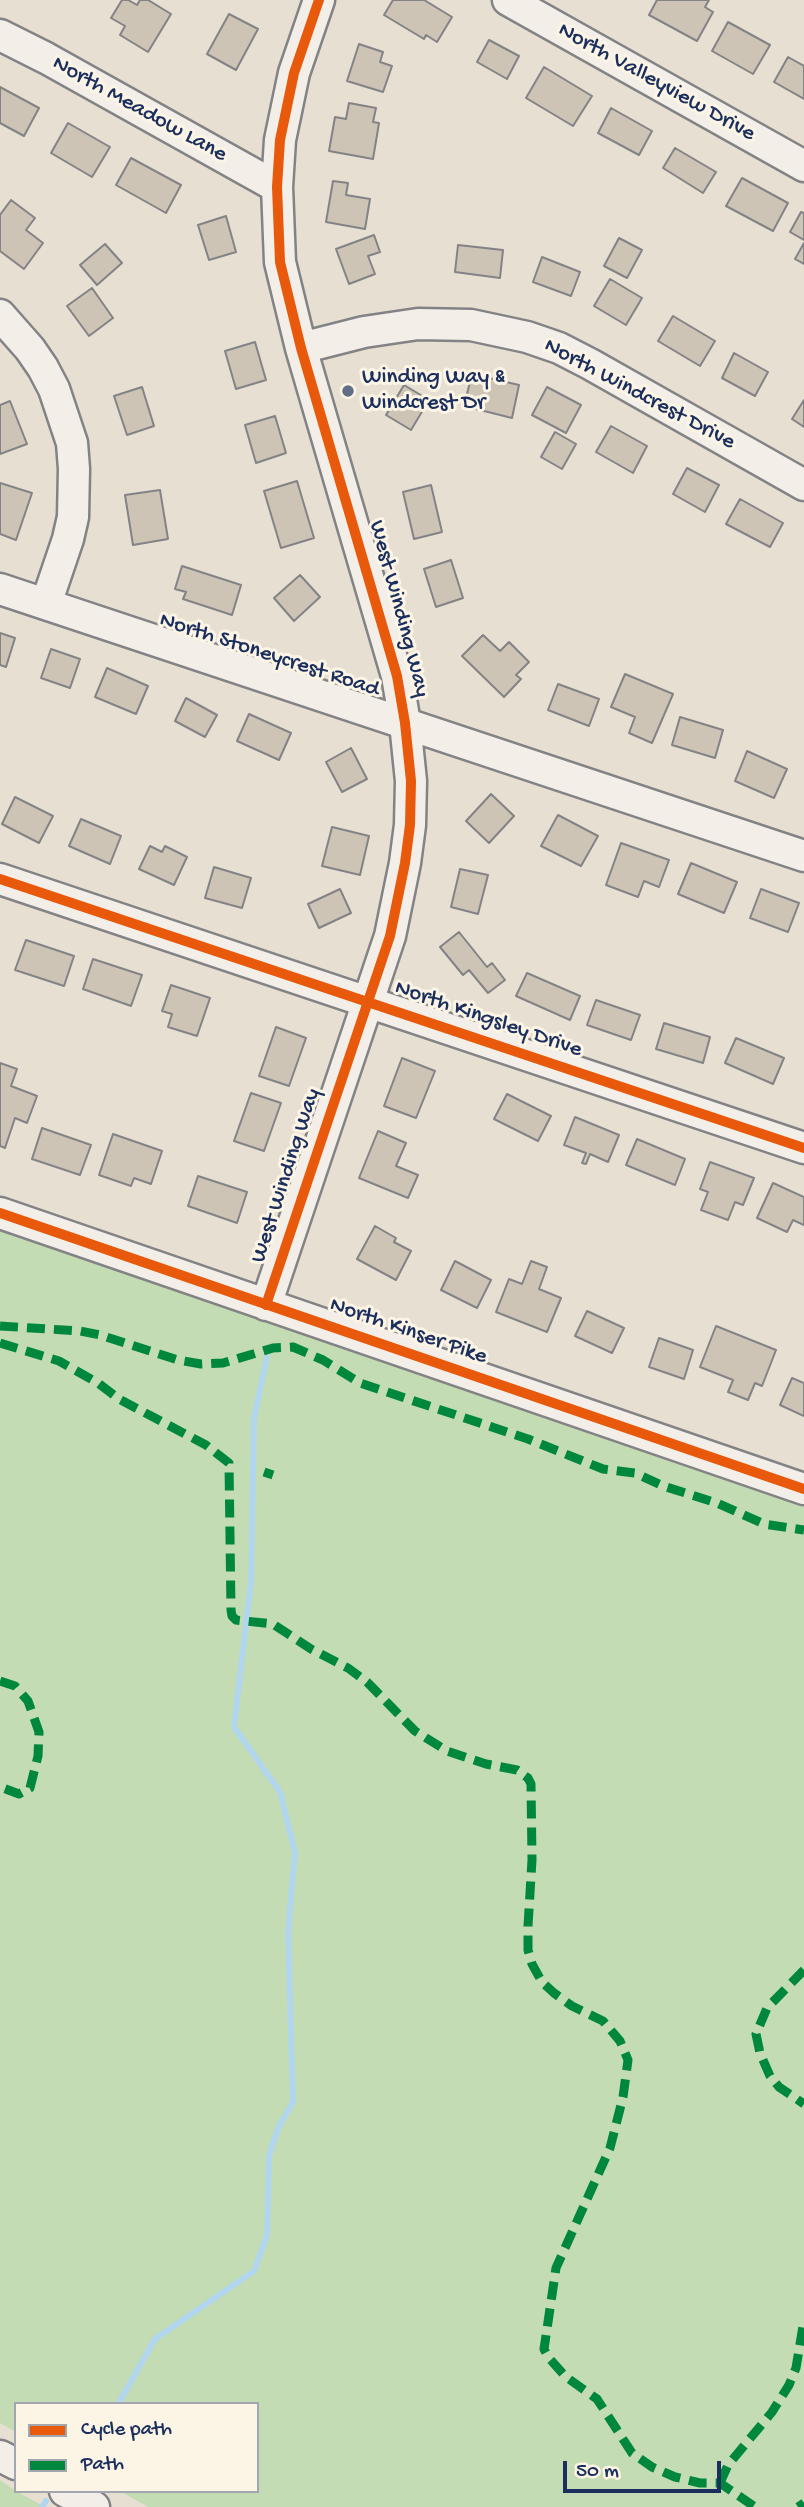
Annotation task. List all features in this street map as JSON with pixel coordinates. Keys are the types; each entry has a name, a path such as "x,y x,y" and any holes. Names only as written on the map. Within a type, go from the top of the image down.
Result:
{"street":[{"name":"West Winding Way","path":"266,1306 390,936 410,825 411,781 397,676 301,348 280,262 277,187 280,141 304,37 319,0"},
{"name":"North Valleyview Drive","path":"509,0 804,166"},
{"name":"North Meadow Lane","path":"0,35 277,187"},
{"path":"0,316 24,341 43,368 54,389 72,443 73,517 46,604"},
{"name":"North Windcrest Drive","path":"301,348 364,332 418,324 471,325 527,337 559,348 590,364 804,485"},
{"name":"North Stoneycrest Road","path":"0,589 804,856"},
{"name":"North Kingsley Drive","path":"0,879 804,1148"},
{"name":"North Kinser Pike","path":"0,1213 804,1489"},
{"path":"69,2493 94,2507"}],"green space":[{"path":"0,1229 804,1502 804,2507 148,2507 124,2493 259,2493 259,2402 14,2402 14,2431 0,2423"},
{"path":"0,2480 14,2490 14,2493 20,2493 45,2507 0,2507"}],"building":[{"path":"122,0 137,5 140,0 148,0 171,14 148,52 120,35 125,26 111,18"},
{"path":"393,0 424,0 452,17 437,42 426,35 424,39 384,15"},
{"path":"657,0 709,0 705,7 713,12 697,41 649,15"},
{"path":"229,14 258,29 236,70 207,54"},
{"path":"728,22 770,45 753,74 712,51"},
{"path":"489,40 519,56 507,79 477,62"},
{"path":"359,44 383,52 380,62 392,66 383,92 347,81"},
{"path":"788,57 804,66 804,99 774,82"},
{"path":"544,67 592,96 573,126 526,98"},
{"path":"0,87 39,108 24,136 0,123"},
{"path":"349,103 376,108 373,122 379,123 373,159 329,151 335,117 346,119"},
{"path":"611,108 652,131 639,155 598,133"},
{"path":"68,123 110,147 92,177 51,153"},
{"path":"675,148 716,172 703,193 663,168"},
{"path":"131,158 181,185 166,213 116,185"},
{"path":"742,178 788,203 773,231 726,206"},
{"path":"333,181 348,183 346,195 370,199 365,229 326,222"},
{"path":"11,200 35,218 26,230 43,243 24,269 0,251 0,215"},
{"path":"801,212 804,213 804,240 790,232"},
{"path":"226,216 236,252 209,260 198,225"},
{"path":"374,235 380,252 368,256 375,274 349,284 336,249"},
{"path":"619,238 642,250 627,278 604,266"},
{"path":"804,243 804,264 795,259"},
{"path":"105,244 122,263 97,285 80,265"},
{"path":"458,245 503,250 500,278 455,272"},
{"path":"542,257 580,272 571,296 533,282"},
{"path":"610,279 642,298 626,325 594,306"},
{"path":"92,288 113,318 89,336 67,306"},
{"path":"673,316 715,341 700,366 658,341"},
{"path":"255,342 266,380 236,389 225,351"},
{"path":"734,353 768,372 755,396 722,378"},
{"path":"472,374 519,385 512,418 464,406"},
{"path":"404,385 429,400 411,430 386,415"},
{"path":"142,387 154,426 127,435 114,396"},
{"path":"547,387 581,405 566,433 532,415"},
{"path":"804,400 804,427 792,419"},
{"path":"10,401 27,444 0,454 0,405"},
{"path":"275,416 286,453 256,463 245,425"},
{"path":"611,426 647,446 633,473 596,452"},
{"path":"555,432 576,444 562,469 541,457"},
{"path":"687,468 719,485 705,512 673,494"},
{"path":"297,481 314,538 281,548 264,491"},
{"path":"0,483 32,493 16,540 0,534"},
{"path":"431,485 442,532 414,539 403,492"},
{"path":"160,490 168,539 133,545 125,495"},
{"path":"740,499 783,523 770,547 726,524"},
{"path":"451,560 463,598 436,607 424,569"},
{"path":"182,566 241,585 232,615 183,599 186,592 175,589"},
{"path":"300,575 320,597 294,621 274,598"},
{"path":"0,633 15,638 6,667 0,665"},
{"path":"483,635 500,651 509,642 529,662 516,675 521,679 504,697 462,656"},
{"path":"51,649 80,659 70,688 41,678"},
{"path":"107,668 148,686 136,714 95,697"},
{"path":"625,674 673,694 652,743 629,733 635,717 611,707"},
{"path":"558,684 599,699 589,726 548,710"},
{"path":"186,698 217,715 205,737 175,721"},
{"path":"249,714 291,733 279,760 237,741"},
{"path":"680,717 723,730 715,758 672,745"},
{"path":"351,748 367,779 342,792 326,762"},
{"path":"747,751 787,769 774,798 735,781"},
{"path":"491,794 514,816 489,843 466,821"},
{"path":"15,797 53,816 39,843 2,824"},
{"path":"558,815 598,836 581,866 541,846"},
{"path":"81,819 121,836 110,864 69,846"},
{"path":"332,827 369,836 360,875 322,866"},
{"path":"621,843 669,860 659,887 644,881 638,897 606,885"},
{"path":"150,846 162,852 165,846 187,857 174,885 139,869"},
{"path":"691,863 737,882 724,913 678,894"},
{"path":"214,867 251,878 242,908 205,898"},
{"path":"460,869 488,875 478,914 451,907"},
{"path":"340,889 351,913 319,928 308,904"},
{"path":"761,889 799,903 788,932 750,918"},
{"path":"459,932 487,967 492,963 505,980 488,993 469,970 463,975 440,947"},
{"path":"26,940 74,956 64,986 15,970"},
{"path":"93,959 142,975 131,1006 83,989"},
{"path":"527,973 580,996 570,1020 516,996"},
{"path":"171,985 210,998 197,1036 168,1027 172,1014 162,1011"},
{"path":"596,1000 640,1015 631,1040 587,1025"},
{"path":"664,1023 710,1037 703,1063 656,1049"},
{"path":"276,1027 306,1038 289,1086 259,1076"},
{"path":"736,1038 784,1058 773,1084 725,1063"},
{"path":"402,1058 435,1071 416,1118 384,1106"},
{"path":"0,1063 17,1069 11,1086 37,1096 27,1123 15,1118 5,1148 0,1146"},
{"path":"251,1093 281,1103 264,1151 234,1141"},
{"path":"507,1094 551,1116 538,1141 494,1119"},
{"path":"575,1117 619,1135 608,1162 590,1154 586,1164 582,1163 586,1153 564,1145"},
{"path":"42,1128 91,1145 80,1175 32,1159"},
{"path":"378,1131 406,1143 396,1166 418,1175 408,1198 359,1178"},
{"path":"113,1134 162,1151 151,1184 134,1178 131,1186 99,1175"},
{"path":"637,1139 685,1159 675,1185 626,1165"},
{"path":"710,1162 754,1178 743,1205 735,1202 728,1220 701,1210 708,1192 700,1189"},
{"path":"198,1176 247,1192 237,1223 188,1206"},
{"path":"773,1183 804,1197 804,1225 793,1220 787,1232 757,1218"},
{"path":"375,1226 396,1238 394,1242 411,1251 396,1280 357,1259"},
{"path":"455,1261 491,1280 477,1308 441,1290"},
{"path":"531,1261 547,1267 539,1289 561,1298 547,1332 496,1312 509,1279 522,1284"},
{"path":"587,1311 624,1328 612,1353 575,1336"},
{"path":"716,1326 776,1350 762,1386 755,1383 748,1400 728,1392 733,1380 700,1367"},
{"path":"659,1338 693,1350 684,1379 649,1367"},
{"path":"792,1378 804,1383 804,1416 780,1405"}],"waterway":[{"path":"119,2402 155,2339 254,2271 267,2235 269,2156 278,2128 293,2102 288,1931 295,1853 280,1792 234,1727 251,1581 254,1418 267,1357"},
{"path":"42,2507 46,2501"}],"marked path":[{"path":"0,1326 80,1331 178,1360 201,1364 223,1363 273,1348 293,1347 323,1360 360,1383 528,1439 603,1469 635,1473 663,1486 717,1503 764,1524 804,1530"},
{"path":"0,1343 59,1361 98,1383 119,1399 206,1445 229,1463 231,1610 236,1620 273,1624 311,1649 348,1668 367,1682 415,1731 447,1751 486,1764 517,1770 528,1778 531,1784 532,1860 528,1950 532,1964 542,1982 554,1993 572,2006 603,2021 620,2041 628,2060 623,2097 610,2148 556,2268 544,2349 566,2377 597,2399 632,2453 652,2467 675,2477 700,2483 720,2483 755,2507"},
{"path":"264,1472 273,1475"},
{"path":"0,1681 15,1686 28,1701 39,1732 38,1756 30,1788 19,1794 0,1787"},
{"path":"804,1970 767,2008 756,2034 760,2053 770,2076 779,2087 804,2104"},
{"path":"720,2483 728,2465 772,2412 789,2385 796,2368 804,2320"},
{"path":"798,2507 804,2503"}],"cycle path":[{"path":"266,1305 390,936 410,825 411,781 397,676 301,348 280,262 277,187 280,140 294,73 319,0"},
{"path":"0,879 804,1148"},
{"path":"0,1213 804,1489"}],"place":[{"name":"Winding Way & Windcrest Dr","path":"348,391"}]}
